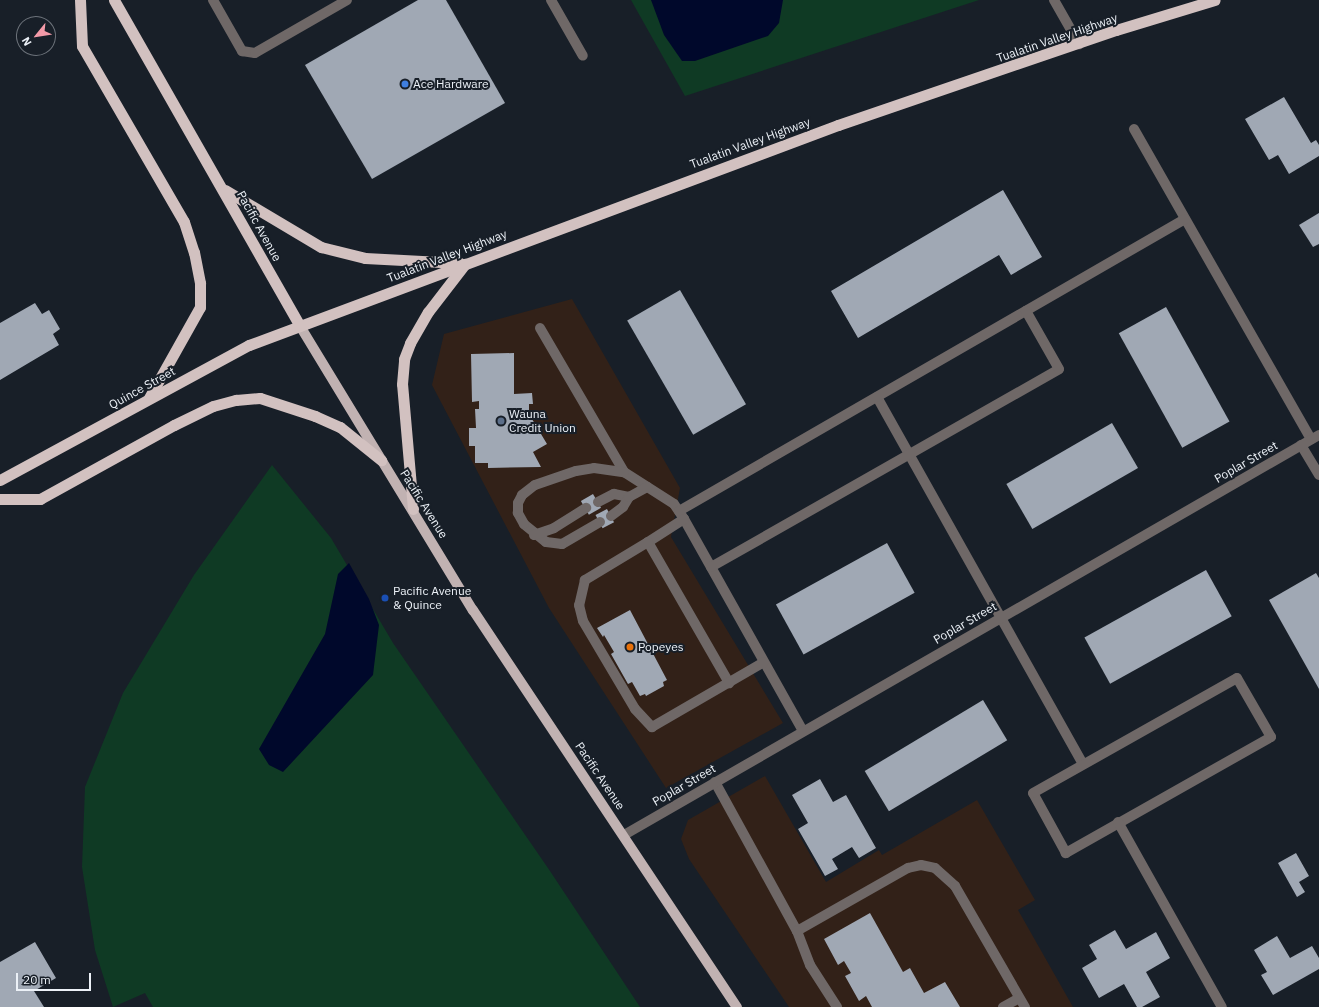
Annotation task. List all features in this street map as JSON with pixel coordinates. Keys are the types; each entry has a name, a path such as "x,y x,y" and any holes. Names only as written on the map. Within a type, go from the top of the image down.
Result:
{"highway":[{"path":"80,0 82,46 184,222 194,252 200,283 200,307 149,399"},
{"name":"Pacific Avenue","path":"114,0 223,188 300,326"},
{"name":"Tualatin Valley Highway","path":"300,326 465,263 838,125 1215,0"},
{"path":"223,188 321,247 365,258 465,263"},
{"path":"413,509 402,384 404,359 410,343 428,312 465,263"},
{"name":"Quince Street","path":"0,480 249,345 300,326"},
{"path":"0,499 40,499 174,425 212,406 236,400 260,398 315,416 340,427 381,460"}],"main road":[{"name":"Pacific Avenue","path":"300,326 381,460 413,509 473,610 737,1007"}],"street":[{"path":"213,0 242,51 255,53 347,0"},
{"path":"551,0 582,56"},
{"path":"1054,0 1079,44"},
{"path":"1134,130 1185,219 1315,437"},
{"path":"764,662 652,727 635,709 583,621 579,605 585,580 648,542 681,515 876,397 1185,219"},
{"path":"711,567 1059,369 1026,311"},
{"path":"540,328 624,472"},
{"path":"876,397 1002,617 1083,764"},
{"name":"Poplar Street","path":"624,835 1315,437"},
{"path":"1301,445 1319,475"},
{"path":"600,522 562,544 546,542 534,535 524,524 518,513 518,503 522,495 535,485 594,468 624,472 674,504 803,732"},
{"path":"611,516 623,507 629,497 647,487"},
{"path":"598,502 614,494 629,497"},
{"path":"534,535 554,528 586,508"},
{"path":"648,542 729,683"},
{"path":"1237,678 1271,737 1118,822 1066,853 1032,792 1237,678"},
{"path":"715,782 798,931 810,965 837,1007"},
{"path":"1118,822 1222,1007"},
{"path":"798,931 908,868 921,865 935,868 955,886 1025,1007"},
{"path":"1003,1007 1019,998"}],"shaded area":[{"path":"572,299 680,488 671,537 783,723 666,788 549,608 432,385 444,334"},
{"path":"765,776 826,882 879,850 882,855 977,800 1035,900 1018,910 1073,1007 789,1007 689,859 681,839 688,820"}],"green space":[{"path":"631,0 979,0 685,96"},
{"path":"272,465 331,538 393,643 550,871 640,1007 153,1007 145,993 113,1007 95,950 82,867 85,787 123,693 194,575"}],"water":[{"path":"651,0 783,0 779,23 768,36 695,61 682,61 664,35"},
{"path":"349,563 369,599 379,625 373,675 283,772 269,765 259,749 325,634 338,574"}],"building":[{"name":"Ace Hardware","path":"418,0 446,0 505,103 372,179 305,65"},
{"path":"1284,97 1311,143 1316,140 1319,145 1319,156 1289,174 1278,155 1269,160 1245,119"},
{"path":"1003,190 1042,257 1011,275 999,255 858,338 831,291"},
{"path":"1319,213 1319,244 1313,247 1299,225"},
{"path":"680,290 746,404 693,435 627,320"},
{"path":"35,303 42,314 49,310 60,329 53,334 59,345 0,380 0,323"},
{"path":"1166,307 1230,422 1182,448 1119,333"},
{"path":"514,353 514,394 532,393 533,404 529,404 529,414 547,444 533,452 541,467 488,468 488,463 475,463 475,446 469,446 469,428 476,428 475,409 479,409 479,401 472,402 471,354"},
{"path":"1112,423 1138,468 1032,529 1006,484"},
{"path":"593,494 601,508 589,515 581,501"},
{"path":"607,509 614,522 603,528 596,515"},
{"path":"887,543 915,593 804,654 776,605"},
{"path":"1206,570 1232,616 1110,684 1084,637"},
{"path":"1316,573 1319,578 1319,689 1269,600"},
{"path":"630,610 667,680 663,682 664,686 646,696 645,694 640,696 632,682 628,684 611,654 614,652 604,635 603,637 597,628"},
{"path":"983,700 1007,740 889,811 865,771"},
{"path":"820,779 833,802 846,795 876,848 859,858 852,847 832,859 838,869 825,876 798,829 808,823 792,795"},
{"path":"1296,853 1309,876 1299,882 1305,892 1297,897 1278,863"},
{"path":"870,913 903,972 910,968 924,993 945,982 960,1007 872,1007 866,996 859,1001 845,976 851,973 844,961 838,965 824,939"},
{"path":"1115,930 1126,949 1156,932 1170,958 1146,972 1160,997 1142,1007 1137,1007 1124,984 1099,998 1082,968 1097,959 1089,945"},
{"path":"1277,936 1290,958 1312,946 1319,958 1319,969 1273,995 1261,975 1267,972 1254,950"},
{"path":"35,942 56,978 34,991 44,1007 0,1007 0,962"}],"place":[{"name":"Ace Hardware","path":"405,84"},
{"name":"Wauna Credit Union","path":"501,421"},
{"name":"Pacific Avenue & Quince","path":"385,598"},
{"name":"Popeyes","path":"630,647"}]}
